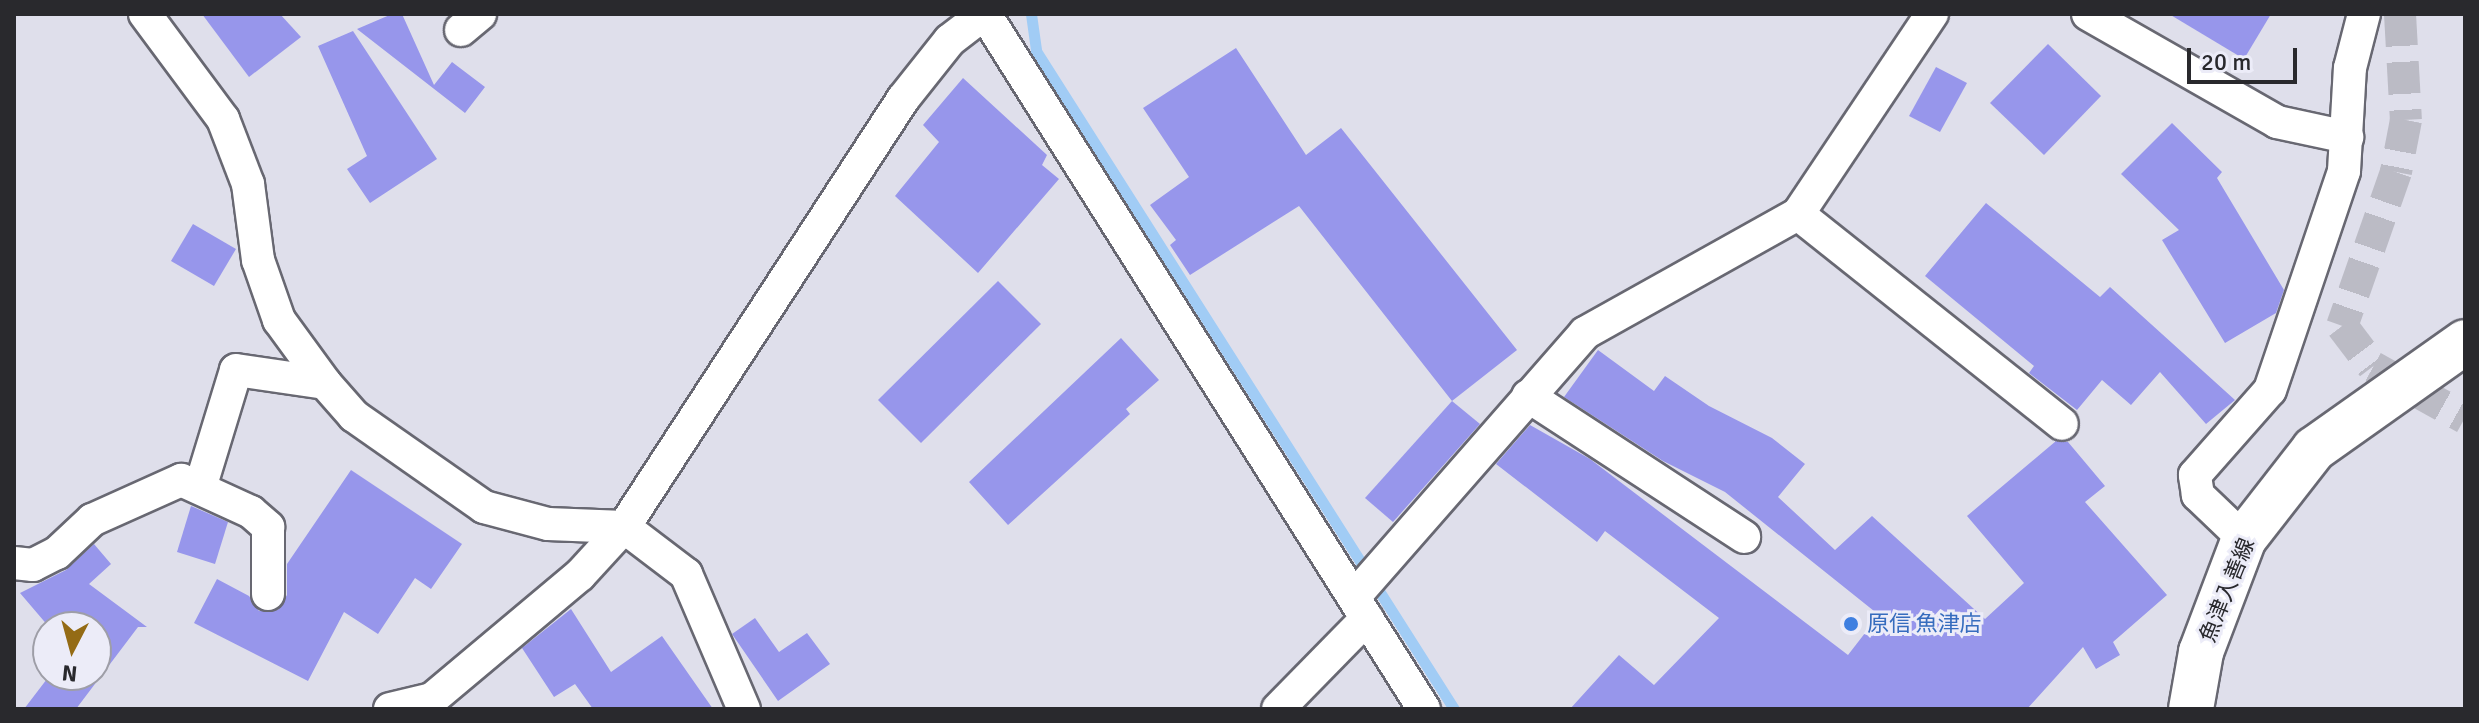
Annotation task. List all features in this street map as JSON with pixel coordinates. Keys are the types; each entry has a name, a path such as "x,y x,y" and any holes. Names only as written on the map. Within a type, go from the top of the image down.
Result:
{"main road":[{"name":"魚津入善線","path":"2191,709 2201,652 2244,539 2314,449 2398,393 2465,342"}],"street":[{"path":"145,14 223,119 248,184 258,260 279,320 325,383 354,416 484,507 548,524 624,527 686,574 744,709"},
{"path":"390,709 435,704 580,575 624,527 903,99 950,40 984,14 1424,709"},
{"path":"1278,709 1528,396 1585,333 1798,214 1932,14"},
{"path":"2088,14 2277,122 2347,137"},
{"path":"2244,539 2198,495 2195,475 2270,390 2344,171 2350,68 2364,14"},
{"path":"1798,214 2062,424"},
{"path":"200,488 236,370 325,383"},
{"path":"1528,396 1744,537"},
{"path":"14,563 33,565 57,553 92,520 140,495 181,480 251,512 268,527 268,594"}],"building":[{"path":"202,14 280,14 301,37 249,77"},
{"path":"392,14 402,14 434,85 452,62 485,87 465,113 357,29"},
{"path":"2169,14 2271,14 2244,59"},
{"path":"353,31 437,159 370,203 347,169 367,156 318,46"},
{"path":"2048,44 2101,96 2044,155 1990,103"},
{"path":"1236,48 1306,155 1341,128 1517,350 1452,401 1299,206 1190,275 1170,245 1176,240 1150,205 1189,177 1143,108"},
{"path":"1936,67 1967,83 1940,132 1909,116"},
{"path":"963,78 1047,155 1042,165 1059,179 978,273 895,196 939,142 923,125"},
{"path":"2172,123 2222,172 2217,178 2284,290 2276,313 2225,343 2162,240 2179,230 2121,174"},
{"path":"1986,203 2100,297 2110,287 2235,400 2206,424 2160,372 2131,405 2102,380 2077,410 2029,373 2034,366 1925,276"},
{"path":"193,224 236,249 214,286 171,261"},
{"path":"998,281 1041,324 921,443 878,400"},
{"path":"1121,338 1159,380 1126,409 1130,414 1008,525 969,482"},
{"path":"1598,350 1654,391 1665,376 1709,406 1772,438 1805,464 1778,497 1835,550 1872,516 1985,619 2024,583 1967,516 2056,441 2068,442 2105,486 2085,502 2167,595 2113,642 2120,655 2096,669 2083,647 2027,709 1570,709 1619,655 1654,685 1719,618 1605,531 1597,542 1496,464 1530,425 1590,459 1848,655 1879,615 1725,492 1663,461 1564,397"},
{"path":"1452,401 1480,424 1393,522 1365,498"},
{"path":"351,470 462,544 431,589 415,578 378,634 344,612 308,681 194,623 217,579 249,596 259,611 278,610 287,595 287,564"},
{"path":"191,506 228,522 215,564 177,552"},
{"path":"94,544 111,564 89,584 147,627 138,627 112,661 112,611 35,611 20,593 66,570"},
{"path":"571,609 611,672 662,636 713,709 593,709 575,684 554,697 522,648"},
{"path":"755,618 779,652 807,633 830,664 778,701 732,634"},
{"path":"38,691 90,691 76,709 24,709"}],"waterway":[{"path":"1031,14 1036,51 1454,709"}],"tunnel":[{"path":"2400,14 2406,120 2396,172 2342,326 2373,367 2465,418"}],"place":[{"name":"原信 魚津店","path":"1851,624"}]}
